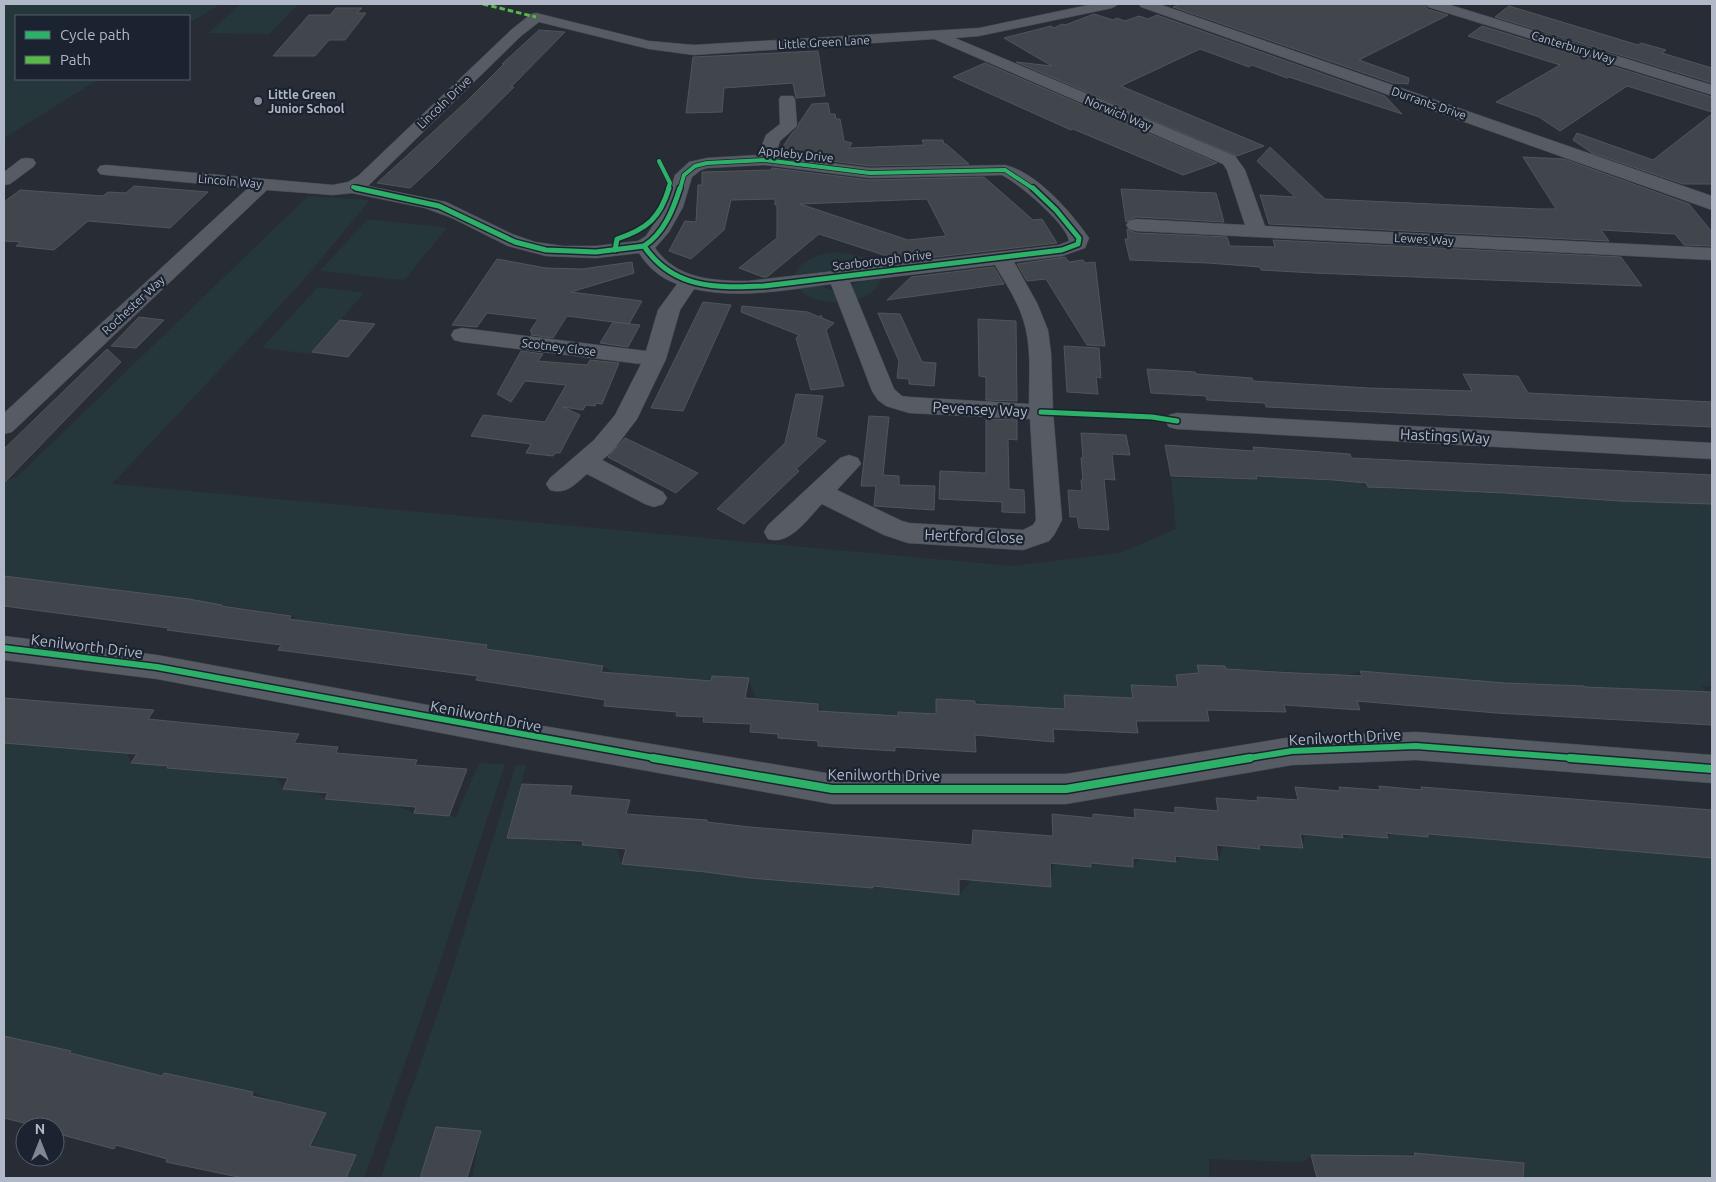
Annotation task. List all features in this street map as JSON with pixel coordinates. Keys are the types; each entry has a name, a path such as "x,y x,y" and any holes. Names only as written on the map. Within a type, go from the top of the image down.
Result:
{"street":[{"name":"Little Green Lane","path":"536,17 614,37 670,48 694,50 816,41 937,36 993,30 1112,4"},
{"name":"Durrants Drive","path":"1146,4 1711,202"},
{"name":"Canterbury Way","path":"1433,4 1712,90"},
{"name":"Lincoln Drive","path":"353,187 364,180 516,33 536,17"},
{"name":"Norwich Way","path":"937,36 1229,160 1236,170 1257,231"},
{"path":"765,160 772,139 789,126 787,99"},
{"name":"Appleby Drive","path":"644,246 662,228 674,207 684,175 695,166 707,163 765,160 870,173 1005,170 1017,176 1046,200"},
{"path":"4,180 27,163"},
{"name":"Lincoln Way","path":"106,170 333,190 353,187"},
{"name":"Rochester Way","path":"4,426 263,184"},
{"path":"353,187 373,194 418,200 442,207 515,242 533,248 571,252 644,246"},
{"name":"Scarborough Drive","path":"644,246 658,265 673,276 690,282 732,287 764,286 838,278 1062,250 1078,244 1079,238 1046,200"},
{"name":"Lewes Way","path":"1136,225 1712,254"},
{"name":"Pevensey Way","path":"838,278 887,398 896,403 909,405 1041,412 1038,343 1034,319 1001,257"},
{"path":"559,484 603,446 625,419 655,358 669,310 690,282"},
{"name":"Scotney Close","path":"462,335 655,358"},
{"name":"Hertford Close","path":"820,492 908,533 1023,540 1036,537 1046,529 1049,520 1041,412"},
{"name":"Hastings Way","path":"1177,420 1712,452"},
{"path":"585,462 654,498"},
{"path":"777,532 850,464"},
{"name":"Kenilworth Drive","path":"4,648 157,667 531,737 832,789 1066,789 1292,752 1416,746 1712,769"}],"shaded area":[{"path":"4,4 220,4 190,22 190,15 15,15 15,80 97,80 4,138"},
{"path":"240,4 298,4 269,34 209,33"},
{"path":"308,196 370,200 299,285 112,484 1012,566 1120,553 1176,529 1171,478 1257,479 1260,475 1359,483 1368,487 1396,489 1589,497 1620,501 1712,503 1712,686 1702,686 1708,696 1592,700 1584,686 1505,683 1361,671 1349,675 1263,670 1264,678 1228,678 1225,666 1198,665 1199,673 1176,675 1178,687 1131,685 1133,698 1064,695 1065,711 988,705 975,701 936,699 935,714 898,712 897,716 822,711 818,704 756,699 748,678 712,676 709,689 614,673 603,666 491,650 487,645 297,620 291,615 154,595 4,576 4,481 17,477"},
{"path":"368,219 447,228 404,280 320,271"},
{"path":"841,252 863,257 875,265 794,275 802,264 814,257"},
{"path":"880,276 880,281 875,289 867,295 854,300 850,288 853,285 864,279"},
{"path":"818,285 833,291 840,302 822,301 806,295 798,287"},
{"path":"318,287 364,293 310,354 262,348"},
{"path":"4,743 127,753 131,763 277,778 283,789 316,792 325,799 398,806 414,813 456,817 479,763 505,764 436,975 364,1178 346,1178 356,1155 312,1146 326,1113 277,1102 253,1092 164,1073 159,1075 76,1055 71,1051 4,1036"},
{"path":"516,765 526,765 507,838 559,840 582,845 617,848 622,864 959,895 972,880 1050,886 1054,863 1091,867 1096,864 1133,867 1139,859 1176,862 1181,857 1218,860 1223,846 1260,849 1266,845 1303,848 1305,835 1343,838 1351,835 1387,838 1391,834 1428,837 1436,835 1712,858 1712,1178 1525,1178 1513,1162 1414,1153 1407,1155 1311,1155 1304,1162 1209,1159 1209,1178 480,1178 473,1177 480,1131 436,1127 420,1178 381,1178 450,977"}],"building":[{"path":"1180,4 1424,4 1427,9 1448,15 1359,60 1409,78 1408,84 1393,83 1173,7"},
{"path":"1509,6 1638,45 1641,43 1666,50 1662,53 1712,68 1712,83 1495,17"},
{"path":"336,8 362,8 357,13 366,13 345,40 329,40 315,56 273,56 309,15 330,15"},
{"path":"1094,14 1113,20 1117,18 1125,21 1139,16 1148,19 1157,15 1385,96 1402,114 1252,65 1249,67 1200,49 1121,86 1264,146 1237,156 1016,62 1052,66 1004,38 1051,26 1054,28"},
{"path":"1482,26 1712,97 1712,112 1627,86 1560,131 1539,117 1496,102 1560,65 1468,36"},
{"path":"539,30 565,32 511,87 514,87 434,166 410,188 377,183 467,101 504,64 502,64"},
{"path":"818,51 825,96 796,98 793,83 724,88 722,112 686,113 693,57"},
{"path":"985,63 1217,163 1183,175 1073,129 1071,130 953,77"},
{"path":"828,103 830,114 835,114 836,119 840,119 844,141 852,143 849,148 924,145 922,140 943,140 944,144 969,164 870,166 778,154 812,104"},
{"path":"1712,114 1712,184 1683,184 1592,153 1573,140 1577,133 1653,160"},
{"path":"1270,147 1325,199 1540,209 1556,209 1523,157 1564,159 1689,204 1712,232 1712,246 1684,245 1675,234 1601,230 1609,241 1269,224 1260,195 1295,197 1257,161"},
{"path":"772,168 870,180 984,177 1033,220 1042,219 1057,243 902,261 819,234 767,277 763,277 739,268 777,238 777,205 775,205 775,199 731,200 724,230 691,259 669,251 685,221 696,222 698,185 702,185 702,172 772,170","holes":["927,199 946,236 908,240 800,204"]},
{"path":"134,186 208,192 170,228 88,221 54,250 16,246 21,242 4,241 4,202 20,190 103,196 108,192 126,193"},
{"path":"1121,189 1216,193 1224,222 1136,217 1126,222"},
{"path":"1127,229 1136,233 1227,237 1230,246 1275,247 1273,240 1621,257 1642,286 1314,273 1261,270 1260,267 1208,263 1130,260 1125,239 1128,239"},
{"path":"1065,257 1069,262 1083,260 1085,263 1095,262 1105,346 1087,345 1046,279 1027,281 1017,264"},
{"path":"497,259 546,268 582,269 632,262 634,273 571,292 642,301 629,324 567,316 553,338 531,335 532,332 530,331 538,319 487,313 477,327 452,325"},
{"path":"994,267 1004,284 887,300 911,277"},
{"path":"703,302 731,305 683,411 651,408"},
{"path":"742,306 808,312 819,317 821,315 822,318 834,323 826,330 844,386 811,390 796,338 799,335 741,312"},
{"path":"878,313 900,314 922,362 936,363 934,386 909,384 909,379 897,378 899,361"},
{"path":"139,317 164,320 136,348 111,346"},
{"path":"978,319 1016,321 1017,401 986,400 986,377 979,376"},
{"path":"340,320 375,324 348,357 312,352"},
{"path":"613,322 640,325 628,347 600,343"},
{"path":"1064,346 1099,348 1101,378 1096,377 1098,394 1067,392"},
{"path":"107,349 121,362 4,483 4,449"},
{"path":"521,351 543,354 538,361 587,365 590,360 619,363 602,404 596,403 595,406 586,405 583,410 563,407 580,415 560,453 555,453 553,456 526,453 531,444 471,436 483,415 545,422 566,385 525,381 511,402 497,394"},
{"path":"1147,369 1252,378 1253,381 1369,388 1472,391 1463,374 1518,376 1528,393 1712,402 1712,427 1266,407 1265,403 1207,400 1206,396 1151,393"},
{"path":"796,394 823,396 816,437 826,441 796,469 799,471 744,524 717,509 785,443"},
{"path":"869,416 889,417 883,475 899,476 899,485 935,486 934,510 874,506 876,486 861,486"},
{"path":"986,419 1017,420 1017,440 1008,439 1009,489 1024,490 1025,513 1002,512 1002,502 939,499 940,471 986,473"},
{"path":"1081,433 1126,435 1130,455 1112,454 1115,480 1104,479 1109,530 1079,528 1077,517 1070,517 1068,490 1082,491 1081,458 1083,458"},
{"path":"625,438 698,473 676,493 608,457"},
{"path":"1165,445 1254,451 1253,447 1350,454 1351,458 1712,475 1712,504 1620,501 1504,493 1368,487 1366,483 1256,476 1257,479 1171,476"},
{"path":"4,576 189,599 221,606 291,616 289,619 487,645 486,649 603,666 601,672 711,681 712,676 749,678 745,698 818,704 818,711 898,716 898,712 936,714 936,699 975,701 975,704 1065,709 1064,695 1133,698 1131,685 1178,687 1176,675 1199,673 1197,665 1276,672 1362,676 1360,671 1505,683 1712,692 1712,725 1496,713 1357,701 1360,710 1284,705 1286,712 1207,710 1209,721 1136,721 1138,733 1053,729 1054,742 975,735 976,752 895,747 895,751 818,746 818,741 778,738 778,734 750,732 751,724 703,722 704,717 676,716 677,712 604,706 605,700 476,680 478,676 278,650 281,645 4,606"},
{"path":"4,698 154,710 148,719 299,734 294,743 338,747 336,753 417,760 415,765 467,769 449,816 414,813 416,807 325,799 328,793 283,789 288,778 167,768 168,766 131,763 137,754 4,743"},
{"path":"522,784 572,786 570,795 630,800 626,814 707,820 707,822 750,827 972,845 973,830 1053,836 1052,814 1093,818 1093,814 1135,818 1134,809 1175,813 1175,807 1218,811 1216,798 1258,801 1257,797 1298,800 1295,787 1340,791 1339,787 1380,790 1379,786 1422,790 1421,787 1712,810 1712,858 1428,834 1428,837 1386,833 1388,838 1342,834 1343,838 1300,834 1303,848 1259,845 1260,849 1216,845 1218,860 1175,856 1176,862 1133,858 1133,867 1091,863 1091,867 1050,863 1051,887 959,879 959,895 873,886 873,888 750,878 622,864 626,849 582,845 583,841 507,838"},
{"path":"4,1036 71,1051 70,1053 162,1076 164,1073 253,1092 252,1096 326,1113 310,1146 356,1155 346,1178 243,1178 166,1162 167,1159 116,1145 114,1149 65,1136 65,1117 15,1117 15,1121 4,1118"},
{"path":"436,1127 481,1131 467,1178 420,1178"},
{"path":"1414,1153 1524,1163 1523,1178 1317,1178 1311,1155 1415,1156"}],"marked path":[{"path":"483,4 536,17"}],"cycle path":[{"path":"353,187 439,206 505,238 530,247 579,253 612,251 644,246 653,240 674,207 684,175 695,166 707,163 765,160 870,173 1005,170 1025,181 1046,200 1079,238 1078,244 1062,250 748,287 713,286 681,279 666,271 654,260 644,246"},
{"path":"615,250 617,239 636,232 653,220 662,207 670,183 659,161"},
{"path":"1041,412 1152,417 1177,421"},
{"path":"4,648 157,667 531,737 832,789 1066,789 1292,751 1416,746 1712,769"}],"place":[{"name":"Little Green Junior School","path":"258,101"}]}
